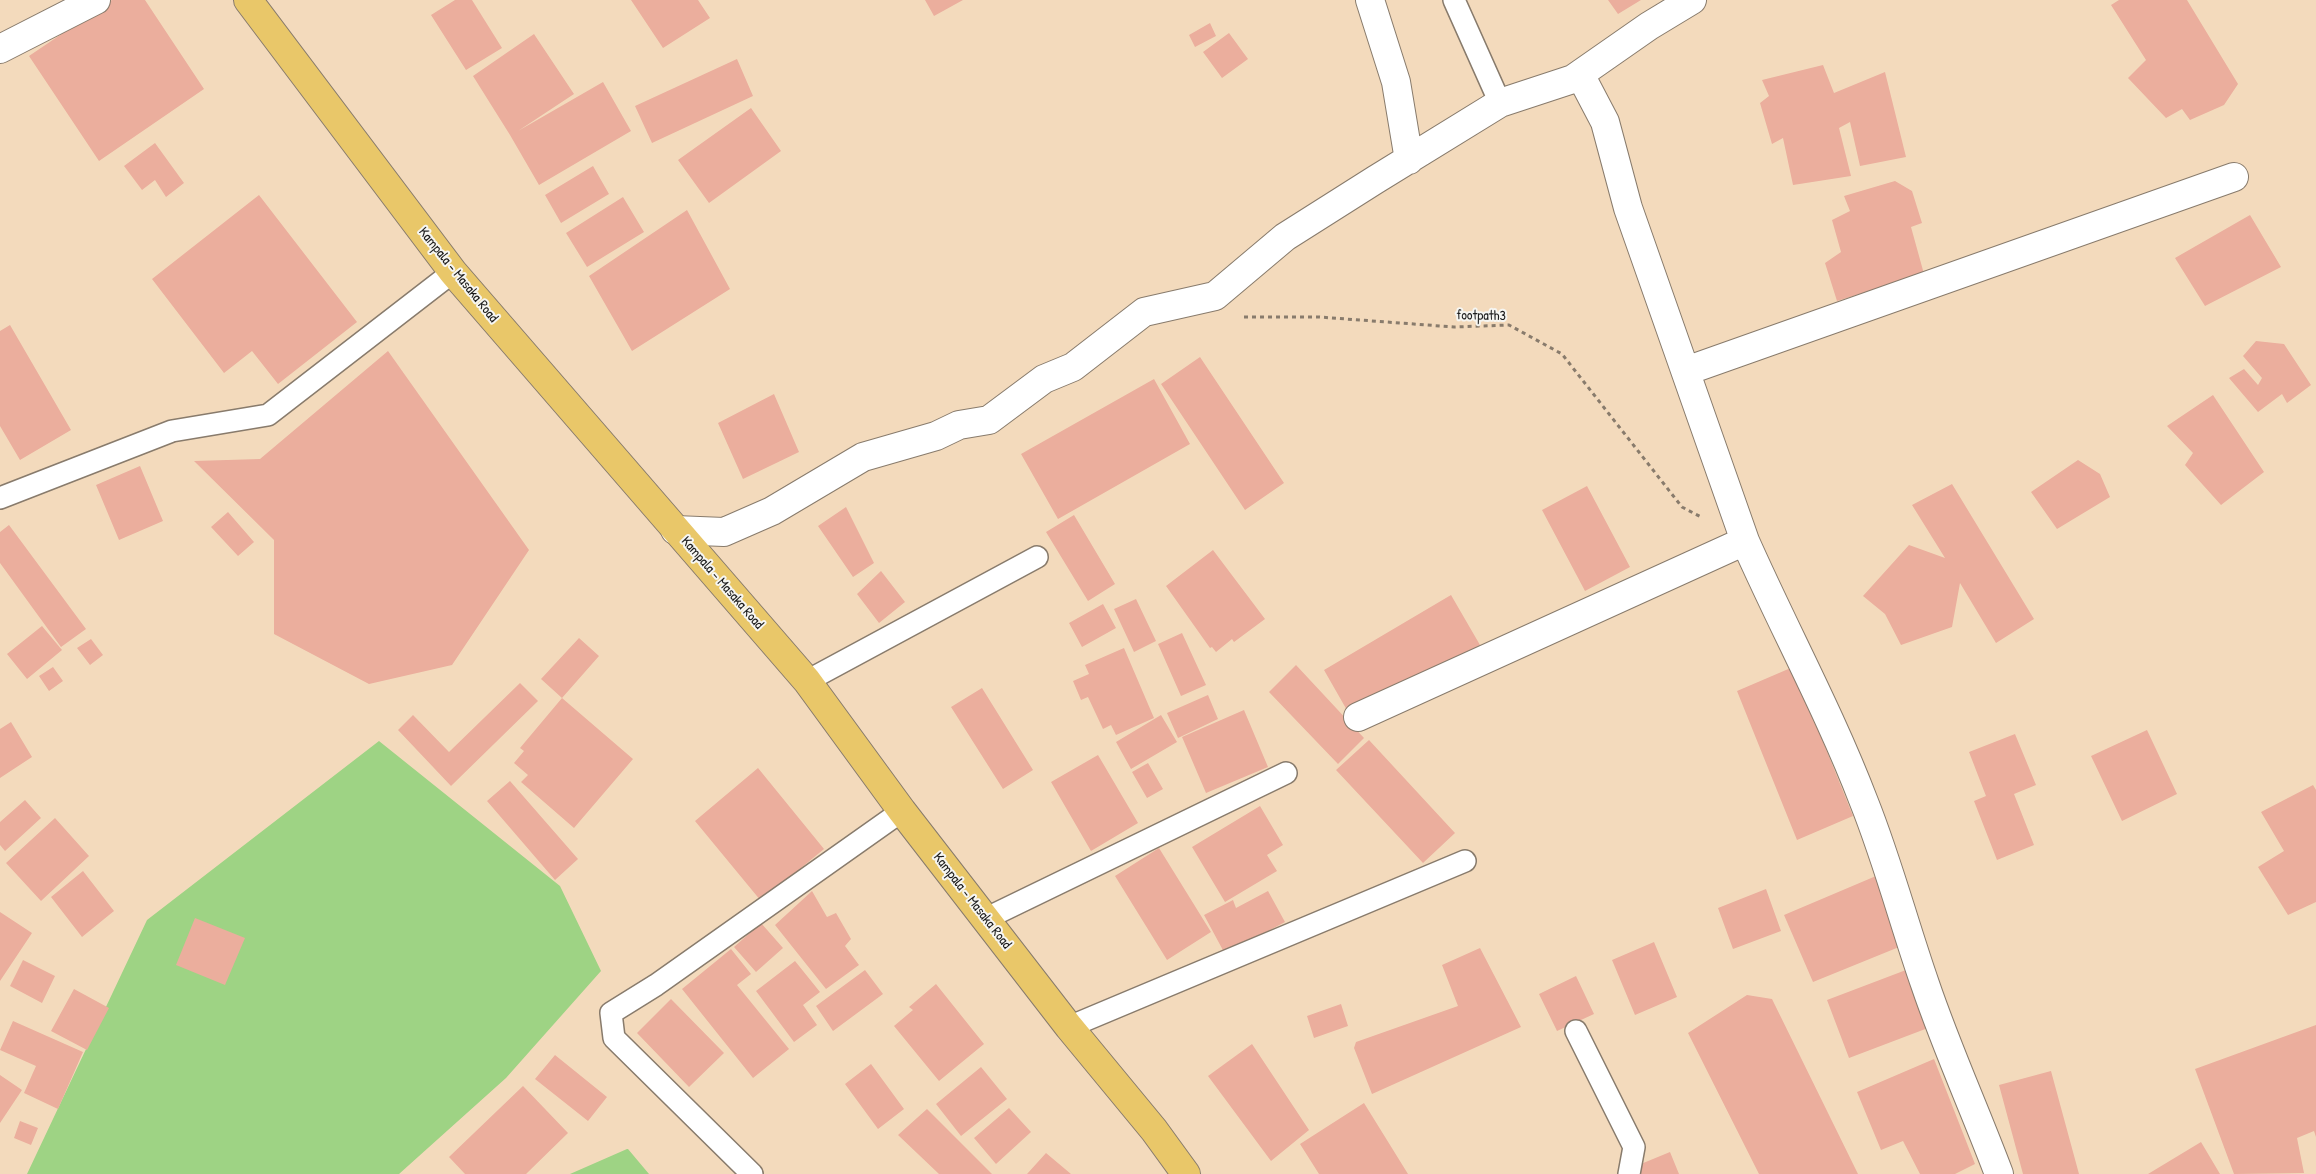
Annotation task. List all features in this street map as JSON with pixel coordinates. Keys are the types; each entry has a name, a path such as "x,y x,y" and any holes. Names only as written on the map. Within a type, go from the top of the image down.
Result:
{"highway":[{"name":"Kampala - Masaka Road","path":"248,0 453,272 807,681 902,811 1069,1027 1154,1130 1186,1174"}],"street":[{"path":"0,49 96,0"},
{"path":"1370,0 1396,82 1409,160"},
{"path":"675,530 724,532 772,511 863,458 936,436 959,425 989,420 1044,379 1073,367 1144,312 1215,296 1286,237 1500,103 1573,78 1649,26 1692,0"},
{"path":"1573,78 1583,80 1605,122 1628,208 1745,541 1768,594 1801,656 1864,802 1900,902 1924,983 1954,1065 1980,1122 1999,1174"},
{"path":"1686,371 2234,177"},
{"path":"1358,718 1745,541"}],"lane":[{"path":"1454,0 1500,103"},
{"path":"0,498 172,431 268,415 453,272"},
{"path":"807,681 1037,557"},
{"path":"986,919 1286,773"},
{"path":"752,1174 614,1038 611,1013 656,985 902,811"},
{"path":"1069,1027 1465,861"},
{"path":"1576,1031 1634,1147 1629,1174"}],"path":[{"name":"footpath3","path":"1236,317 1319,317 1454,327 1509,325 1562,354 1682,507 1745,541"}],"green space":[{"path":"379,741 560,886 601,971 506,1078 399,1174 27,1174 147,920"},
{"path":"627,1149 649,1174 570,1174"}],"building":[{"path":"112,0 145,0 204,89 99,161 29,56"},
{"path":"455,0 472,0 502,48 466,70 431,15"},
{"path":"631,0 698,0 710,18 663,48"},
{"path":"925,0 963,0 934,16"},
{"path":"1608,0 1641,0 1618,14"},
{"path":"2119,0 2187,0 2238,84 2224,105 2190,120 2182,109 2166,118 2128,78 2146,60 2111,5"},
{"path":"1210,23 1216,36 1195,47 1189,35"},
{"path":"1229,33 1248,59 1222,78 1203,52"},
{"path":"534,34 574,94 518,131 603,82 631,131 539,185 473,76"},
{"path":"737,59 753,96 652,143 635,106"},
{"path":"1823,65 1834,93 1885,72 1906,157 1860,166 1850,122 1839,128 1851,176 1793,185 1783,138 1772,144 1760,103 1769,96 1762,80"},
{"path":"751,108 781,151 709,203 678,160"},
{"path":"155,143 184,183 166,197 155,180 142,190 124,166"},
{"path":"593,166 609,194 561,223 545,195"},
{"path":"1895,181 1912,191 1922,223 1911,227 1924,274 1837,301 1825,263 1841,252 1832,220 1850,211 1844,196"},
{"path":"259,195 357,322 278,384 252,351 224,373 152,279"},
{"path":"623,197 644,232 587,267 566,233"},
{"path":"687,210 730,289 632,351 589,276"},
{"path":"2250,215 2281,267 2205,306 2175,258"},
{"path":"10,325 71,430 20,460 0,426 0,331"},
{"path":"2256,341 2284,344 2311,385 2287,403 2282,394 2258,412 2229,378 2244,369 2258,385 2262,378 2243,356"},
{"path":"388,351 529,550 452,665 369,684 274,634 274,540 194,461 260,459"},
{"path":"1200,357 1284,483 1245,510 1161,384"},
{"path":"1154,379 1190,444 1058,519 1021,454"},
{"path":"774,394 799,452 743,479 718,423"},
{"path":"2213,395 2264,472 2221,505 2185,465 2193,453 2167,426"},
{"path":"2078,460 2100,474 2110,497 2057,529 2031,492"},
{"path":"140,466 163,521 119,540 96,485"},
{"path":"1952,484 2034,619 1996,643 1960,583 1952,627 1901,645 1885,614 1863,596 1909,545 1945,558 1912,505"},
{"path":"1587,486 1630,567 1585,591 1542,510"},
{"path":"846,507 874,563 853,577 818,526"},
{"path":"228,512 254,542 238,556 211,527"},
{"path":"1074,515 1115,584 1088,601 1046,532"},
{"path":"9,525 86,629 61,647 0,563 0,532"},
{"path":"1213,550 1265,619 1234,642 1232,639 1216,652 1212,647 1210,648 1166,586"},
{"path":"881,571 905,602 879,623 857,594"},
{"path":"1451,595 1480,645 1352,719 1324,670"},
{"path":"1136,599 1156,641 1134,652 1114,609"},
{"path":"1103,604 1116,628 1082,647 1069,623"},
{"path":"42,626 62,650 27,679 7,654"},
{"path":"1182,633 1206,685 1181,696 1158,644"},
{"path":"579,638 599,656 562,698 541,679"},
{"path":"91,639 103,655 90,665 77,648"},
{"path":"1124,648 1154,718 1116,735 1111,725 1103,729 1088,697 1081,700 1073,681 1089,674 1085,665"},
{"path":"1296,665 1364,738 1338,764 1269,692"},
{"path":"53,667 63,681 49,691 39,676"},
{"path":"1793,667 1853,816 1797,840 1737,691"},
{"path":"520,683 538,701 451,786 398,730 413,715 449,752"},
{"path":"982,688 1033,770 1003,789 951,707"},
{"path":"1208,695 1218,719 1178,738 1167,713"},
{"path":"562,698 633,759 574,828 521,782 528,775 514,763 524,751 520,748"},
{"path":"1244,710 1268,767 1206,793 1182,737"},
{"path":"1161,715 1177,742 1131,769 1116,742"},
{"path":"11,722 32,757 0,778 0,729"},
{"path":"2147,730 2177,794 2122,821 2091,756"},
{"path":"2015,734 2036,785 2014,794 2034,845 1997,860 1974,801 1986,796 1969,752"},
{"path":"1369,740 1455,833 1423,863 1336,770"},
{"path":"1098,755 1138,823 1091,851 1051,782"},
{"path":"1148,763 1163,789 1147,798 1132,772"},
{"path":"758,768 824,849 761,901 695,821"},
{"path":"510,781 578,859 555,880 487,801"},
{"path":"2313,785 2316,790 2316,902 2288,915 2258,867 2284,851 2261,812"},
{"path":"25,800 41,818 5,851 0,845 0,822"},
{"path":"1260,806 1283,845 1267,855 1277,871 1225,902 1192,847"},
{"path":"55,818 89,856 41,901 6,863"},
{"path":"1159,848 1211,932 1167,960 1115,876"},
{"path":"83,871 114,911 82,937 51,897"},
{"path":"1876,876 1904,945 1813,982 1784,915"},
{"path":"1766,889 1781,931 1733,949 1718,908"},
{"path":"812,891 827,917 836,913 851,939 845,946 859,965 826,989 775,925"},
{"path":"1268,891 1285,922 1225,954 1204,915 1233,900 1236,908"},
{"path":"0,912 32,933 0,981"},
{"path":"195,918 245,938 225,985 176,965"},
{"path":"761,923 783,948 756,972 734,947"},
{"path":"1654,942 1677,997 1635,1015 1612,960"},
{"path":"1480,948 1521,1027 1372,1094 1354,1048 1356,1042 1458,1006 1442,965"},
{"path":"731,949 751,974 737,985 789,1049 753,1078 682,989"},
{"path":"23,960 55,976 42,1003 10,986"},
{"path":"795,961 820,992 803,1005 817,1025 794,1042 756,991"},
{"path":"865,970 883,994 833,1031 816,1006"},
{"path":"1906,970 1928,1028 1849,1058 1827,1000"},
{"path":"1576,976 1594,1014 1557,1031 1539,994"},
{"path":"936,984 984,1044 939,1081 894,1026 913,1010 909,1007"},
{"path":"74,989 109,1008 87,1050 51,1031"},
{"path":"1747,995 1772,999 1858,1174 1759,1174 1688,1033"},
{"path":"671,999 724,1053 689,1087 637,1033"},
{"path":"1341,1004 1348,1026 1314,1038 1307,1016"},
{"path":"13,1021 83,1052 58,1109 24,1093 36,1066 0,1050"},
{"path":"2316,1025 2316,1137 2314,1131 2297,1138 2304,1173 2234,1174 2195,1069"},
{"path":"1252,1044 1309,1130 1271,1161 1208,1076"},
{"path":"555,1055 607,1097 588,1121 535,1079"},
{"path":"1934,1059 1975,1164 1955,1174 1920,1174 1903,1141 1881,1150 1857,1092"},
{"path":"871,1064 904,1109 878,1129 845,1084"},
{"path":"981,1067 1007,1099 961,1136 936,1104"},
{"path":"2051,1071 2079,1174 2023,1174 1999,1085"},
{"path":"0,1075 22,1090 0,1123"},
{"path":"523,1086 568,1133 526,1174 465,1174 449,1157"},
{"path":"1364,1103 1408,1174 1319,1174 1300,1144"},
{"path":"1009,1108 1031,1132 996,1164 974,1138"},
{"path":"927,1109 992,1174 939,1174 898,1135"},
{"path":"20,1121 38,1128 31,1145 14,1138"},
{"path":"2201,1142 2220,1174 2148,1174"},
{"path":"1670,1152 1679,1174 1639,1174 1636,1166"},
{"path":"1046,1153 1071,1174 1027,1174"}]}
